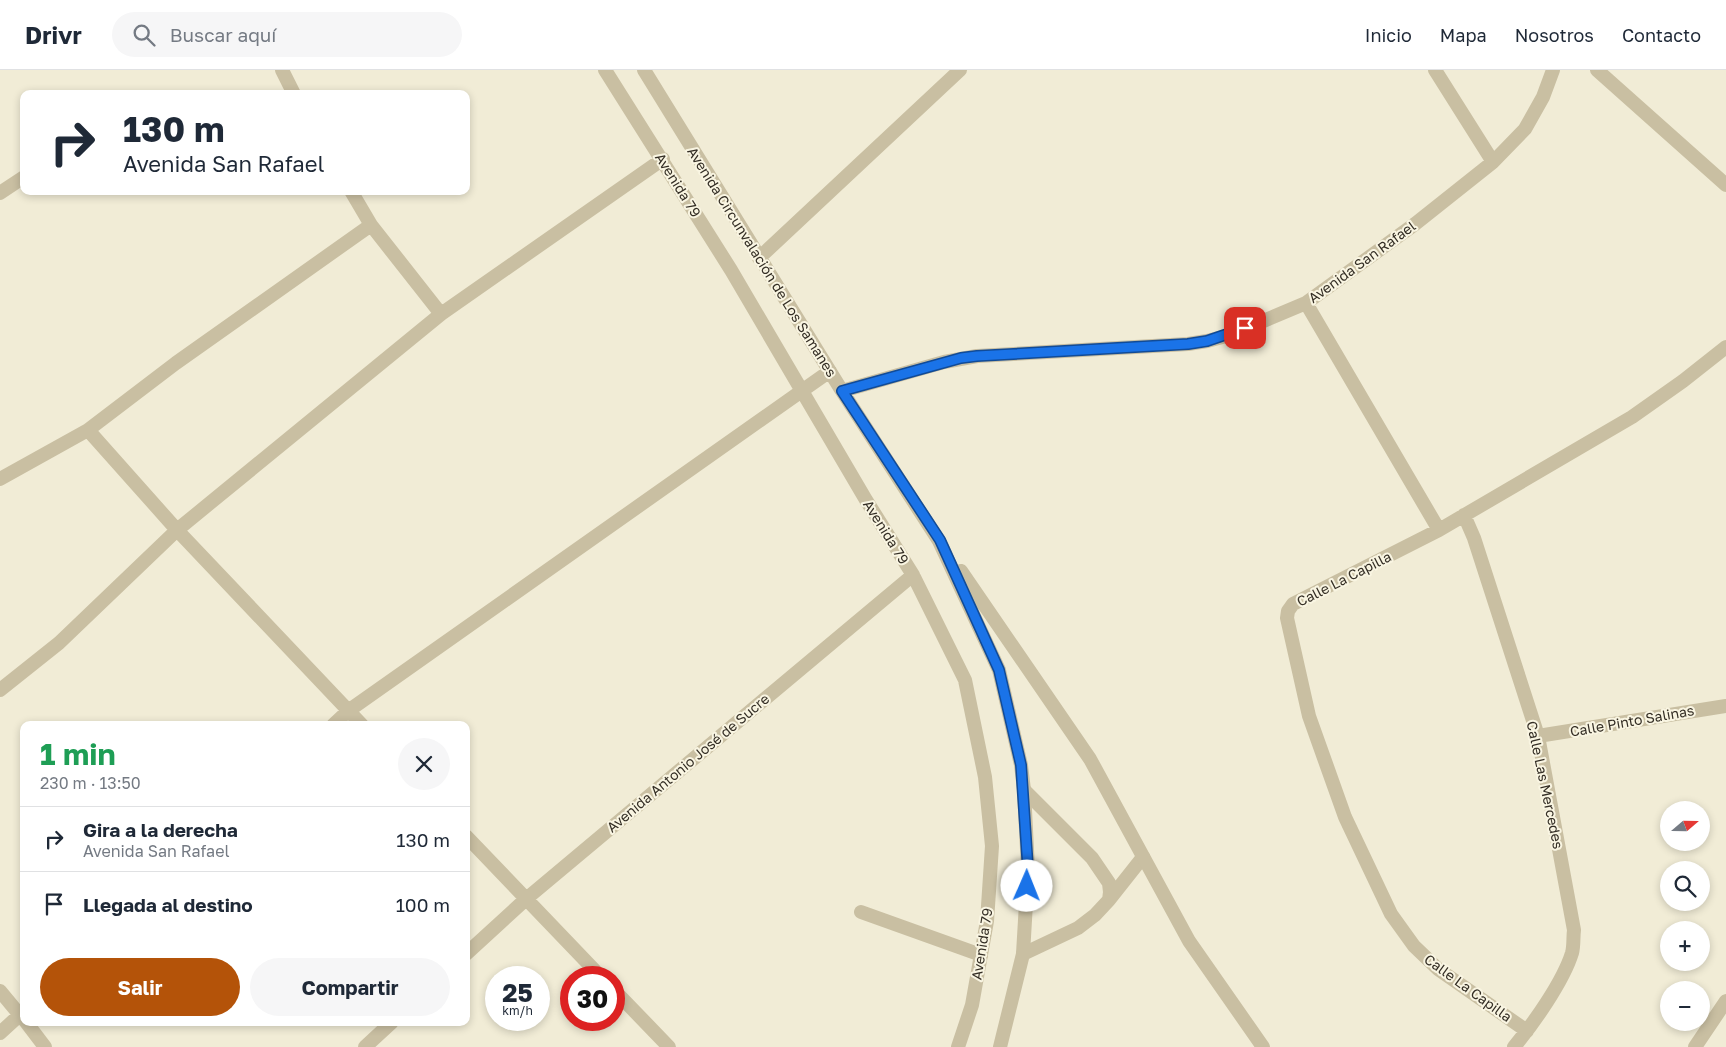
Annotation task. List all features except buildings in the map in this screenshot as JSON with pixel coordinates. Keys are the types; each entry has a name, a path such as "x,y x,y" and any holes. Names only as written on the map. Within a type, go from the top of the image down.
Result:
{"street":[{"path":"282,70 292,90"},
{"name":"Avenida 79","path":"606,70 663,159 913,575 965,680 985,777 992,846 988,921 972,1005 958,1047"},
{"name":"Avenida Circunvalación de Los Samanes","path":"644,70 842,391 940,540 999,670 1021,765 1028,869 1023,954 1000,1047"},
{"path":"759,258 960,70"},
{"path":"1435,70 1493,162"},
{"name":"Avenida San Rafael","path":"842,391 944,362 977,356 1188,344 1207,341 1230,335 1306,303 1416,224 1493,162 1524,129 1543,97 1552,70"},
{"path":"1597,70 1726,185"},
{"path":"0,690 60,643 177,530 441,314 663,159"},
{"path":"0,193 20,180"},
{"path":"353,195 371,225 441,314"},
{"path":"0,479 88,430 176,362 371,225"},
{"path":"1306,303 1438,530"},
{"name":"Calle La Capilla","path":"1527,1031 1438,969 1414,946 1391,914 1345,817 1309,716 1287,618 1288,611 1293,604 1464,516 1632,417 1683,381 1726,347"},
{"path":"337,721 348,711 830,370"},
{"path":"88,430 177,530 358,721"},
{"name":"Calle Las Mercedes","path":"1464,516 1474,538 1538,736 1574,930 1572,951 1565,971 1527,1031 1514,1047"},
{"path":"940,540 1090,759 1189,940 1258,1045"},
{"name":"Avenida Antonio José de Sucre","path":"470,950 526,899 913,575"},
{"name":"Calle Pinto Salinas","path":"1538,736 1726,706"},
{"path":"1024,790 1092,858 1109,883 1109,900"},
{"path":"470,840 590,966"},
{"path":"1023,954 1078,928 1095,915 1143,857"},
{"path":"861,912 981,955"},
{"path":"0,991 20,1014"},
{"path":"1694,1047 1726,1001"},
{"path":"625,1002 668,1047"},
{"path":"0,1033 20,1019"},
{"path":"30,1026 45,1047"},
{"path":"365,1047 388,1026"}],"route":[{"path":"1027,886 1028,869 1021,765 999,670 940,540 842,391 961,358 1188,344 1230,335 1245,328"}]}
